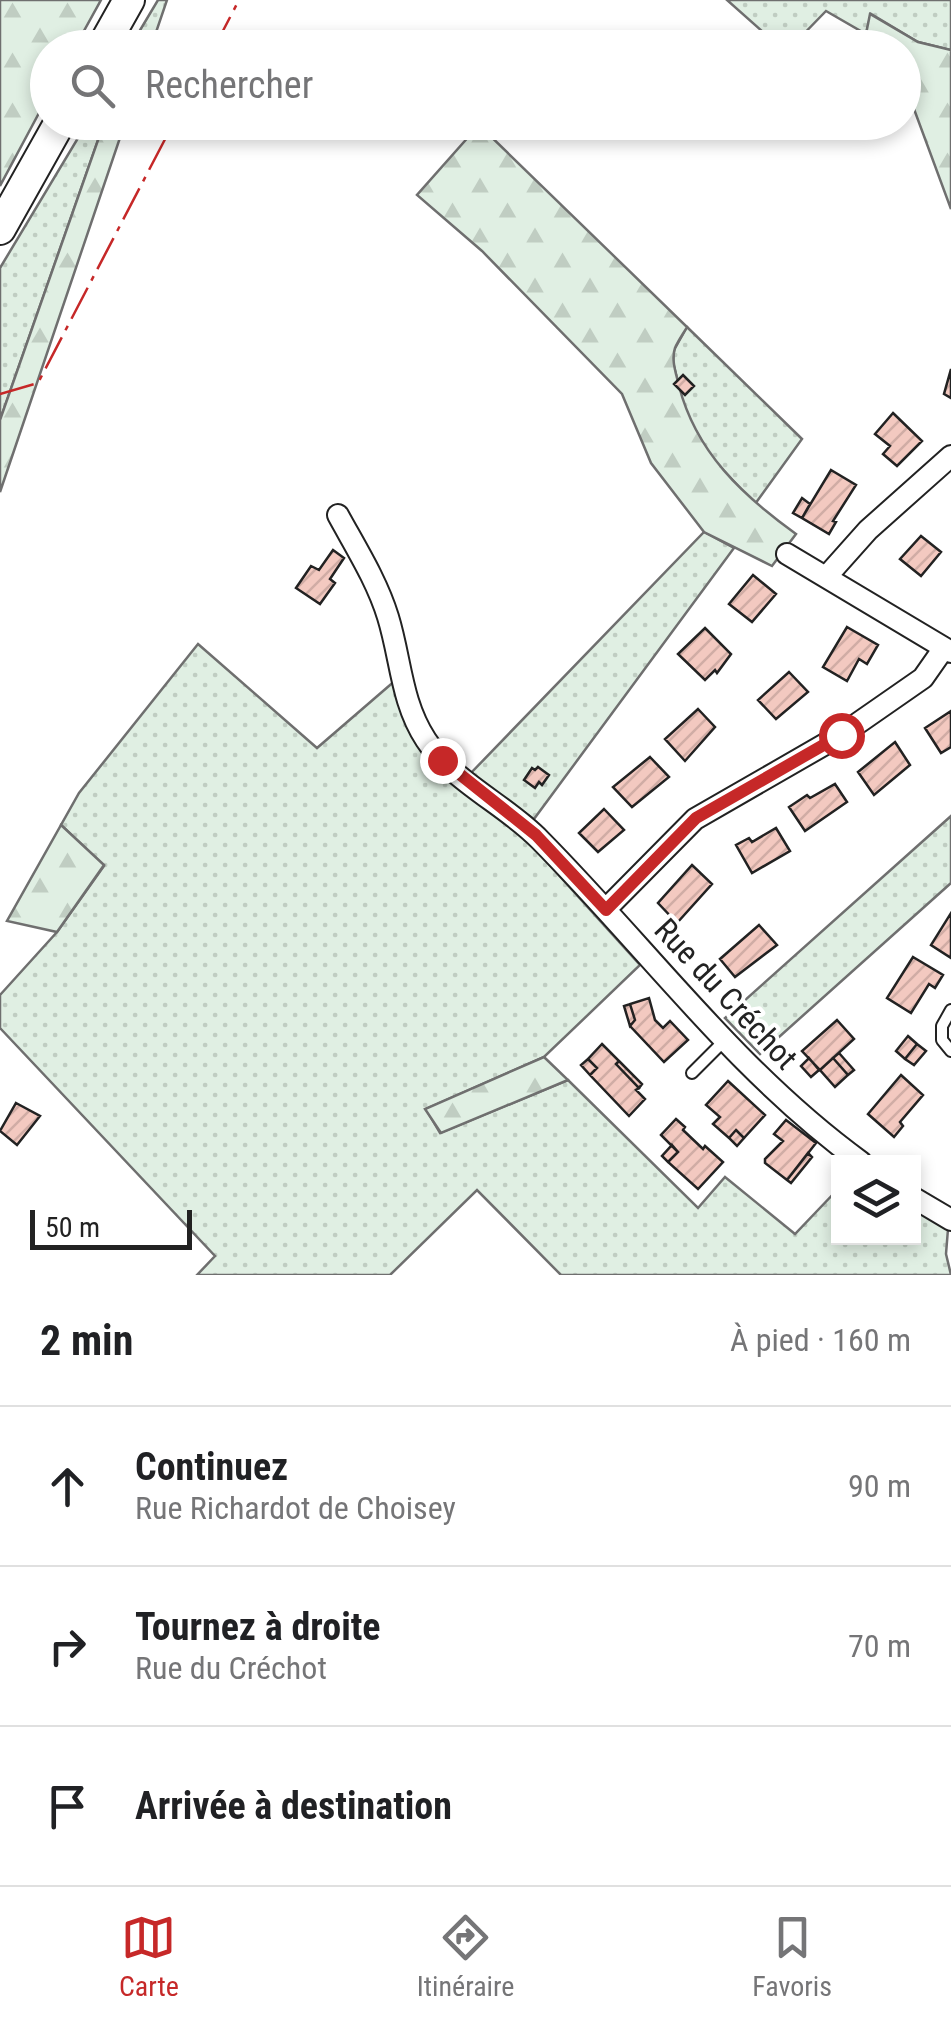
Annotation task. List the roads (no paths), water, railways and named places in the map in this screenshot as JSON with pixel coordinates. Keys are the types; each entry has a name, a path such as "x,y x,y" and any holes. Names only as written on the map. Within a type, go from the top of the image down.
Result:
{"main road":[{"path":"112,30 130,0"},
{"path":"0,229 50,140"}],"street":[{"path":"827,576 868,530 951,456"},
{"name":"Rue du Créchot","path":"338,515 379,590 408,703 428,742 470,785 536,835 743,1062 852,1155"},
{"path":"606,910 696,818 841,735 923,678 948,650 787,554"},
{"path":"921,1202 951,1220"}],"lane":[{"path":"951,1010 942,1026 942,1040 951,1051"},
{"path":"692,1074 724,1041"}]}
